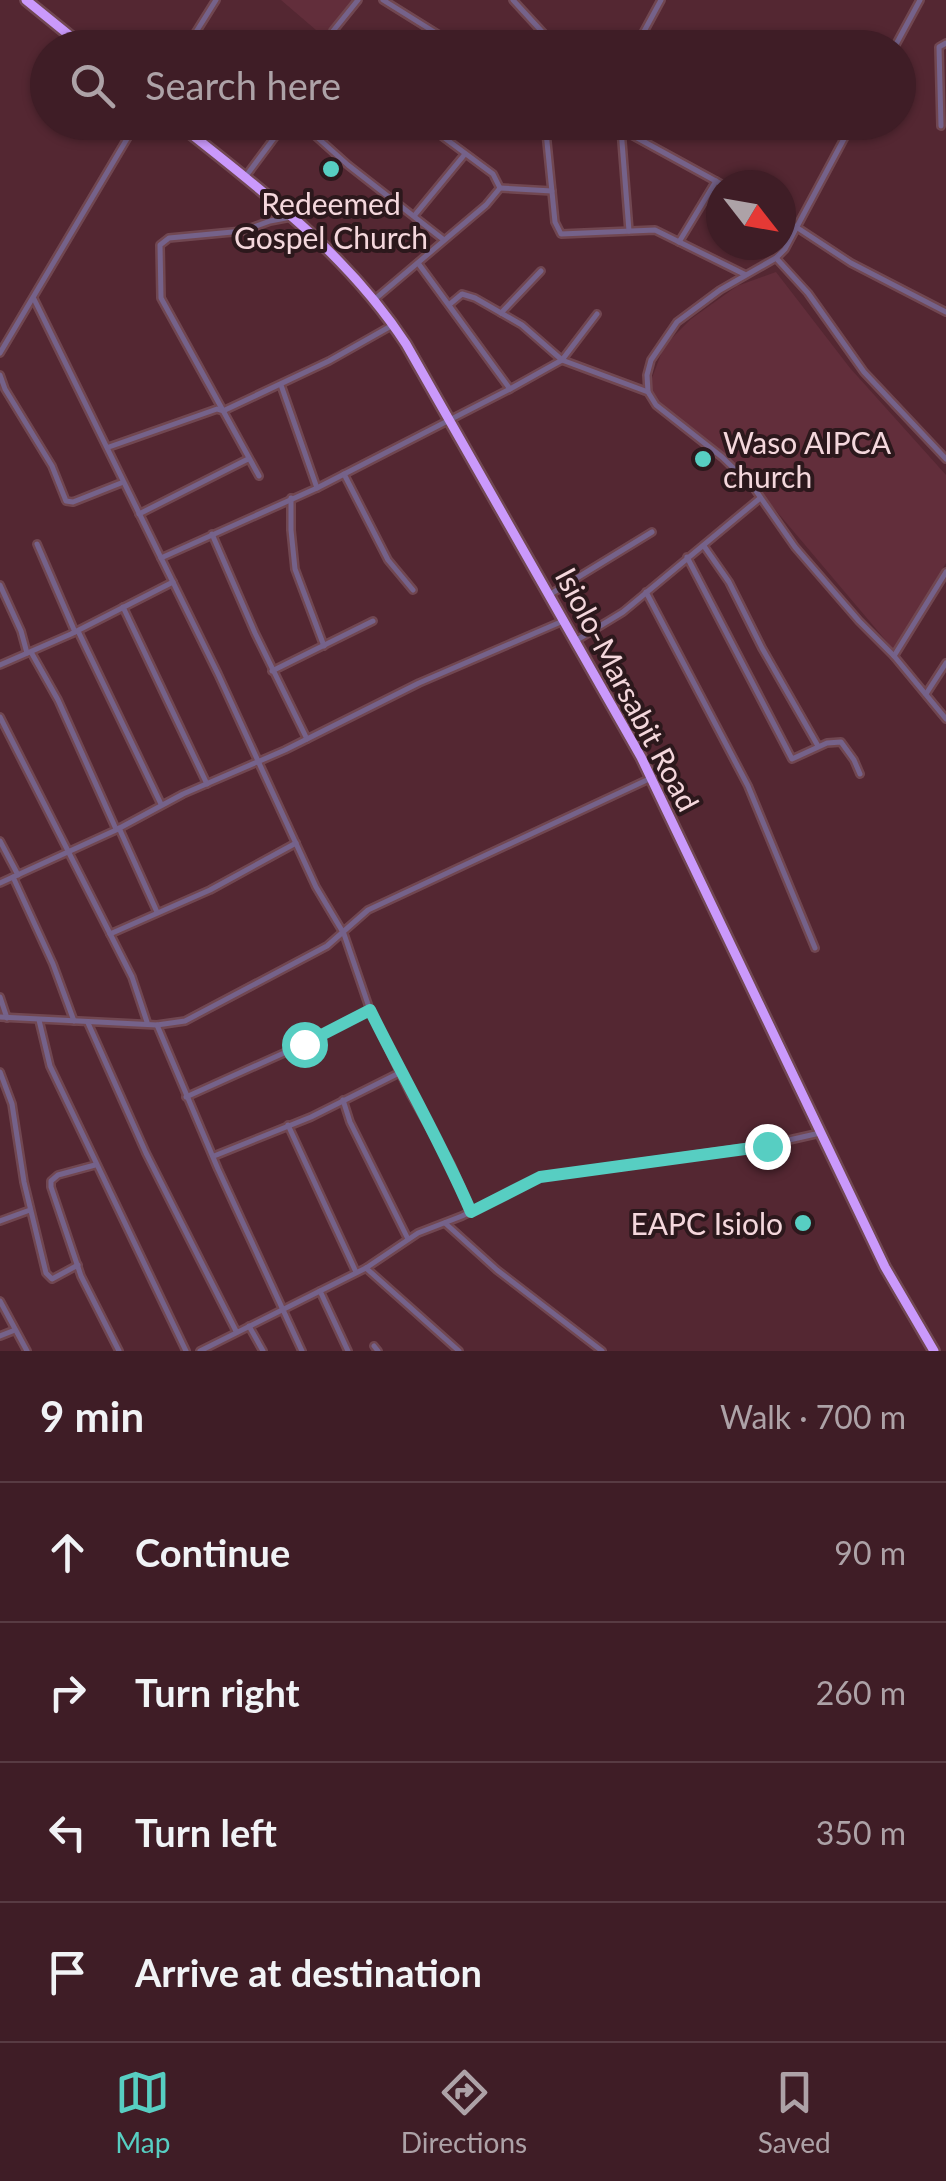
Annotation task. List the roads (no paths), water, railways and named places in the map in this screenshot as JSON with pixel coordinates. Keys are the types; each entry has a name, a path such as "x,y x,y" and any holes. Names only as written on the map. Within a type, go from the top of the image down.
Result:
{"highway":[{"path":"26,0 63,30"},
{"name":"Isiolo-Marsabit Road","path":"199,140 294,217 351,271 393,324 577,640 651,778 894,1285 934,1351"}],"street":[{"path":"197,30 216,0"},
{"path":"334,30 358,0"},
{"path":"383,0 431,30"},
{"path":"512,0 540,30"},
{"path":"644,30 661,0"},
{"path":"904,30 920,0"},
{"path":"942,126 939,48 946,43"},
{"path":"0,353 128,140"},
{"path":"245,176 272,140"},
{"path":"320,140 444,240"},
{"path":"447,140 493,174 500,188"},
{"path":"547,140 555,222 562,234 655,230 745,275"},
{"path":"622,140 629,232"},
{"path":"641,140 706,176"},
{"path":"843,140 797,226 851,264 946,312"},
{"path":"414,216 465,154"},
{"path":"375,299 500,188 552,191"},
{"path":"680,242 706,198"},
{"path":"259,476 161,298 160,245 169,238 243,232 294,217"},
{"path":"772,260 688,312 666,334 649,365 648,392 656,406 732,466 795,547 946,719"},
{"path":"778,260 808,293 864,372 946,460"},
{"path":"418,263 510,390"},
{"path":"500,314 541,271"},
{"path":"450,304 465,294 522,325 562,360 648,392"},
{"path":"34,299 316,887 344,934 370,1010 451,1164 471,1212"},
{"path":"161,558 317,488 510,390 562,360 597,314"},
{"path":"108,448 216,409 223,410 281,385 393,324"},
{"path":"0,375 52,466 66,501 73,502 121,483"},
{"path":"281,385 317,488"},
{"path":"138,515 248,459"},
{"path":"344,474 388,560 413,590"},
{"path":"292,498 290,530 296,569 324,646"},
{"path":"577,640 646,592 760,499"},
{"path":"549,594 652,532"},
{"path":"212,534 272,671 307,739"},
{"path":"37,544 162,804"},
{"path":"704,546 729,582 818,746"},
{"path":"688,557 787,753 792,759 818,746 843,744 860,774"},
{"path":"894,656 946,572"},
{"path":"0,665 77,632 173,582"},
{"path":"0,586 29,653 58,700 158,912"},
{"path":"646,592 748,786 815,948"},
{"path":"123,607 160,691 208,784"},
{"path":"0,883 418,684 565,619"},
{"path":"272,671 372,621"},
{"path":"925,695 946,663"},
{"path":"0,717 132,977 147,1022"},
{"path":"0,997 4,1018 157,1025 185,1021 318,952 368,910 651,778"},
{"path":"0,841 75,1022"},
{"path":"109,934 210,890 296,843"},
{"path":"186,1097 370,1010"},
{"path":"39,1020 50,1066 186,1351"},
{"path":"88,1023 146,1152 236,1331"},
{"path":"157,1025 302,1351"},
{"path":"0,1072 12,1104 30,1210 48,1278 52,1280 78,1264"},
{"path":"214,1156 401,1072"},
{"path":"343,1100 408,1239"},
{"path":"288,1125 356,1272"},
{"path":"200,1351 366,1268 408,1239 540,1177 767,1146 820,1133"},
{"path":"95,1165 58,1175 50,1184 78,1264 119,1351"},
{"path":"0,1221 30,1210"},
{"path":"445,1223 602,1351"},
{"path":"366,1268 459,1351"},
{"path":"320,1291 348,1351"},
{"path":"0,1301 27,1351"},
{"path":"249,1326 262,1351"},
{"path":"0,1336 15,1330"}],"place":[{"name":"Redeemed Gospel Church","path":"331,169"},
{"name":"Waso AIPCA church","path":"703,459"},
{"name":"EAPC Isiolo","path":"803,1223"}]}
